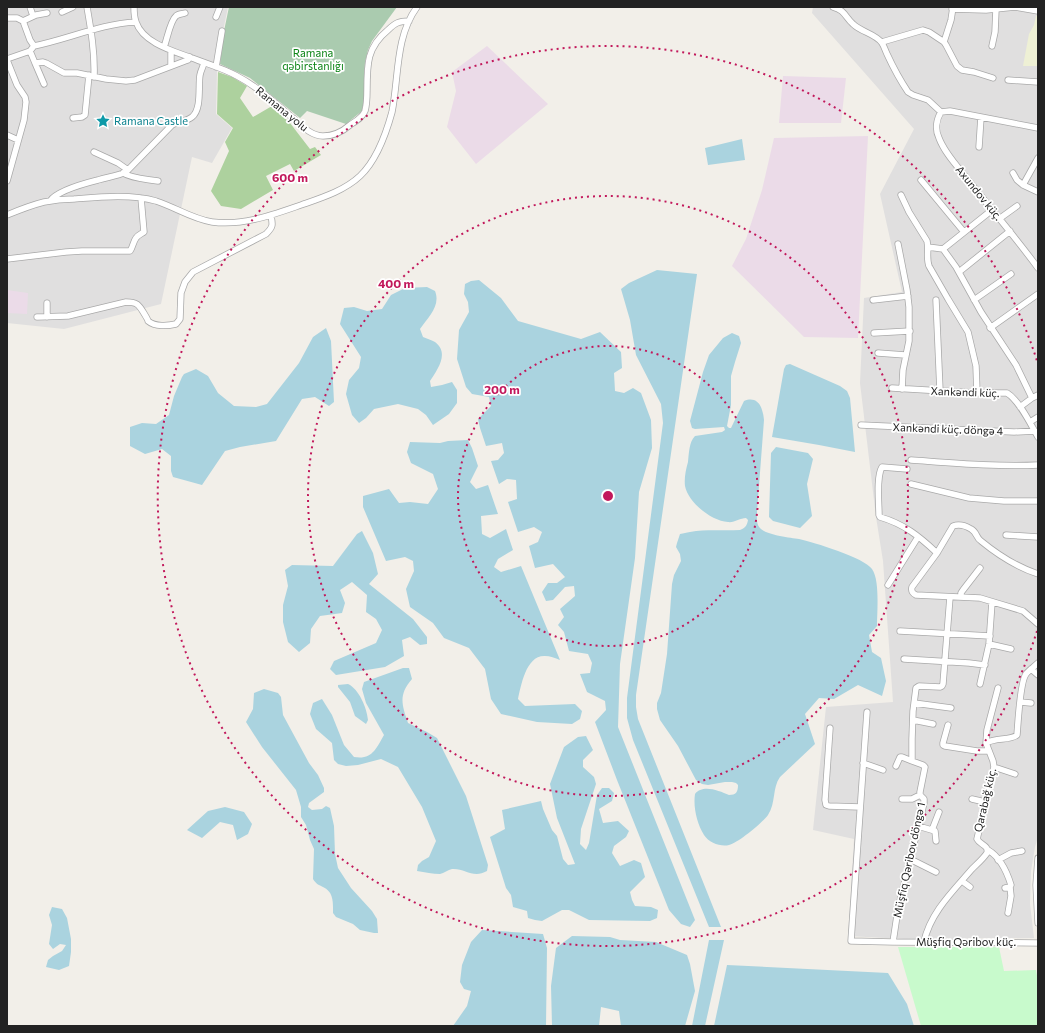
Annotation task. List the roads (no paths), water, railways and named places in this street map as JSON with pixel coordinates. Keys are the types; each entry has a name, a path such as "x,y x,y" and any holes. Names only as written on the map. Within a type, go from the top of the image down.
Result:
{"street":[{"path":"30,7 33,16"},
{"path":"62,12 73,7"},
{"path":"73,118 82,118 85,115 92,76 94,52 87,7"},
{"path":"7,181 24,120 26,102 7,60 32,48 121,23 135,22 134,7"},
{"path":"216,17 220,7"},
{"path":"7,215 50,201 98,197 141,198 157,202 194,218 213,222 245,221 271,216 338,191 350,184 370,164 390,122 395,99 404,34 417,7"},
{"path":"832,7 841,10 860,30 882,42 908,92 928,100 941,112 950,111 1038,128"},
{"path":"944,42 951,20 952,8 986,10 1023,8 1038,11"},
{"path":"992,46 995,32 996,9"},
{"path":"22,21 33,16 47,13"},
{"path":"164,48 170,26 174,18 177,15 185,13"},
{"path":"7,18 17,18 22,21 30,40 35,63 44,84"},
{"name":"Ramana yolu","path":"135,22 146,37 164,48 237,76 256,87 308,131 320,136 331,136 344,131 362,116 365,111 367,100 368,61 370,53 378,39 396,23 400,21 409,21"},
{"path":"882,42 923,30 929,32 944,42 950,50 957,66 962,70 993,78"},
{"path":"216,67 222,31"},
{"path":"171,51 171,66"},
{"path":"35,63 46,63 64,73 77,73 106,79 130,81 188,60 190,57"},
{"path":"50,201 54,196 73,188 126,172 172,125 176,122 187,120 194,115 197,109 200,75 204,63"},
{"path":"1008,80 1038,82"},
{"name":"Axundov küç.","path":"941,112 937,122 940,141 950,157 1037,266"},
{"path":"979,147 981,117"},
{"path":"7,135 18,140"},
{"path":"94,152 118,163 132,177 158,180"},
{"path":"1023,185 1038,158"},
{"path":"1013,173 1017,180 1023,185 1038,192"},
{"path":"920,180 964,232"},
{"path":"901,195 909,212 927,241 929,266 968,332 976,366 977,393"},
{"path":"7,259 97,250 128,252 132,249 136,237 144,232 141,198"},
{"path":"1000,219 1017,206"},
{"path":"943,249 992,210"},
{"path":"36,317 68,316 126,302 134,302 139,305 148,320 156,325 176,324 180,319 182,293 185,282 193,272 266,234 272,224 271,216"},
{"path":"959,272 1010,231"},
{"path":"898,244 908,296 910,331 903,370 902,389"},
{"path":"928,246 943,249 959,272 990,328 1016,365 1032,398"},
{"path":"974,300 1011,274"},
{"path":"990,328 1038,294"},
{"path":"873,300 908,296"},
{"path":"936,300 940,391"},
{"path":"46,317 47,302"},
{"path":"874,333 910,331"},
{"path":"878,353 906,355"},
{"name":"Xankəndi küç.","path":"892,388 977,393 1008,393 1020,407 1038,437"},
{"path":"1020,407 1032,398 1038,396"},
{"path":"1030,422 1038,417"},
{"name":"Xankəndi küç. döngə 4","path":"861,425 1014,432 1035,431"},
{"path":"911,460 955,463 1038,465"},
{"path":"907,469 881,468 879,477 879,515 880,517 900,524 937,553"},
{"path":"911,484 969,498 1004,501 1038,501"},
{"path":"1038,574 1011,562 979,540 975,532 971,529 957,525 953,526 937,553 911,590 916,594 980,598 1023,611 1038,624"},
{"path":"1006,535 1038,538"},
{"path":"888,585 918,537"},
{"path":"961,597 961,593 980,568"},
{"path":"896,766 900,757 912,761 914,703 917,686 940,687 944,684 950,597"},
{"path":"980,684 989,644 992,602"},
{"path":"900,631 990,636"},
{"path":"989,644 1011,649"},
{"path":"904,659 985,665"},
{"path":"998,688 987,730 986,743 994,740 1015,737 1023,679 1025,674 1038,663"},
{"path":"1031,669 1038,675"},
{"path":"1020,702 1031,703"},
{"path":"914,703 951,708"},
{"path":"830,728 825,800 826,805 860,808 867,712"},
{"path":"913,720 932,724"},
{"path":"948,725 943,745 977,752 988,751"},
{"name":"Qarabağ küç.","path":"986,743 994,767 976,839 988,850"},
{"name":"Müşfiq Qəribov döngə 1","path":"894,942 898,909 924,802 920,792 925,768 923,765 912,761"},
{"path":"863,763 883,770"},
{"path":"994,767 1015,774"},
{"path":"902,799 912,799 920,795"},
{"path":"972,800 985,802"},
{"name":"Müşfiq Qəribov küç.","path":"860,808 851,941 1038,942"},
{"path":"932,830 940,812"},
{"path":"918,826 935,831 936,841"},
{"path":"924,942 930,924 946,900 986,855 988,850 995,855 1010,882 1008,887 1011,896 1008,913"},
{"path":"998,860 1011,853 1022,851"},
{"path":"1038,858 1036,884 1038,923"},
{"path":"910,859 936,872"},
{"path":"962,881 970,887"}],"water":[{"path":"742,139 745,160 708,165 705,148"},
{"path":"657,270 697,274 636,695 636,707 638,719 721,927 709,927 633,740 627,718 627,698 663,423 661,404 636,355 630,320 621,289 629,283"},
{"path":"479,280 501,298 518,321 581,339 600,332 621,352 622,368 614,373 615,391 624,393 633,388 641,393 651,420 652,448 639,492 635,558 620,664 618,727 695,920 690,927 681,924 669,910 595,722 606,710 605,701 587,692 580,674 590,673 592,663 588,654 569,651 564,632 558,625 564,617 560,609 575,596 574,586 565,587 553,600 546,601 542,592 548,583 557,583 565,577 553,564 535,568 529,546 538,542 542,532 534,527 518,532 508,502 517,499 516,480 507,479 499,484 491,461 498,460 504,453 502,443 486,446 478,419 491,406 489,397 472,394 466,387 457,359 459,330 469,312 468,302 464,294 465,284 471,281"},
{"path":"427,287 435,291 436,302 433,311 420,329 423,337 434,341 442,351 439,367 430,381 431,387 452,382 457,390 457,403 449,414 433,425 426,415 418,409 398,404 374,409 359,423 352,415 346,394 349,380 359,368 361,357 340,324 344,308 354,307 367,311 382,309 391,295 405,288"},
{"path":"326,328 331,341 334,402 329,406 315,397 302,399 276,441 225,451 202,485 173,477 171,471 171,456 162,449 145,454 130,446 130,427 142,423 156,424 169,415 174,396 182,377 184,374 196,369 208,376 218,393 234,406 256,407 267,404 299,363 313,337"},
{"path":"732,333 739,336 741,343 731,376 731,405 727,426 731,428 744,401 749,400 757,401 761,408 764,420 757,512 758,526 768,533 799,539 850,555 872,569 875,574 878,605 877,626 869,635 872,652 881,658 886,681 882,696 858,685 834,699 819,698 805,714 815,744 780,777 768,815 744,837 729,845 719,845 706,838 699,826 696,815 695,794 702,789 711,789 731,795 736,793 738,790 738,785 732,782 725,782 708,785 702,784 696,780 678,746 660,720 657,703 661,693 667,654 672,584 674,575 681,561 680,554 676,547 680,534 702,531 740,530 746,526 748,520 744,518 728,522 715,518 701,510 695,504 685,486 686,471 693,438 695,436 722,432 725,430 724,427 695,429 692,428 690,421 709,355 723,338"},
{"path":"790,364 840,386 847,391 850,398 855,452 772,437 784,369 786,365"},
{"path":"468,440 478,466 470,482 476,489 488,485 498,514 481,516 482,534 490,538 506,529 513,550 498,559 494,567 501,572 521,566 560,660 545,656 533,660 523,679 518,699 525,706 575,704 582,711 580,719 572,724 537,722 501,714 491,699 485,669 469,648 444,638 433,623 410,607 406,589 414,571 413,561 405,557 386,561 363,507 363,496 389,489 399,503 410,502 428,504 438,489 433,474 411,463 407,452 410,442 440,443"},
{"path":"776,447 808,453 813,459 807,484 812,516 800,528 773,521 769,517 771,453"},
{"path":"362,531 373,553 378,574 369,584 413,619 427,637 427,644 420,645 410,637 402,640 404,656 385,667 336,675 330,669 334,661 376,643 382,630 376,619 366,612 367,595 352,582 340,590 345,603 342,613 320,616 311,629 310,643 299,652 288,642 283,622 283,605 288,586 285,570 292,565 333,566 357,534"},
{"path":"403,668 409,668 412,679 405,690 402,700 408,723 437,738 466,796 488,865 487,871 482,873 473,874 457,869 452,869 440,874 417,871 418,865 429,857 436,841 422,807 398,767 381,759 358,765 346,766 338,764 334,760 332,743 316,729 310,714 313,703 322,699 332,715 344,745 354,757 365,757 376,749 384,735 366,703 362,689 364,682"},
{"path":"348,684 356,690 364,705 368,720 366,724 355,716 350,702 338,687 338,685"},
{"path":"264,689 278,693 281,697 283,715 309,763 318,775 324,788 324,792 309,803 308,807 312,810 322,809 326,806 330,808 334,826 335,854 338,868 351,888 372,911 377,919 378,933 360,930 353,924 336,917 333,913 331,895 327,889 316,883 313,879 314,849 306,825 301,817 301,807 296,790 262,747 246,722 253,709 254,693"},
{"path":"586,736 593,750 583,760 583,767 594,777 596,784 581,829 580,844 586,850 589,843 597,795 602,788 609,788 614,793 612,801 599,809 603,823 618,821 629,831 626,837 614,846 612,853 620,866 634,860 641,863 645,877 630,892 635,906 651,907 658,910 657,918 650,921 589,920 569,910 562,910 542,921 535,920 528,918 527,911 513,907 511,895 506,888 490,837 505,829 502,810 541,801 552,830 557,836 563,859 568,865 575,864 557,818 550,784 564,747 578,737"},
{"path":"225,807 244,812 252,824 248,834 237,840 233,825 220,822 202,838 187,830 208,811"},
{"path":"52,907 62,909 67,918 71,939 69,966 59,970 46,967 48,960 62,951 66,945 60,944 53,949 49,944 52,925 49,915"},
{"path":"482,930 543,934 547,948 546,1026 453,1026 467,1006 471,991 464,989 460,982 462,965 471,942"},
{"path":"572,936 610,937 620,940 656,942 687,955 695,991 685,1026 621,1026 619,1011 601,1007 599,1026 552,1026 551,986 556,948"},
{"path":"709,940 724,940 705,1026 692,1026"},
{"path":"727,965 888,973 907,1004 914,1026 714,1026"}],"place":[{"name":"Ramana Castle","path":"103,121"}],"park label":[{"name":"Ramana qəbirstanlığı","path":"313,59"}]}
